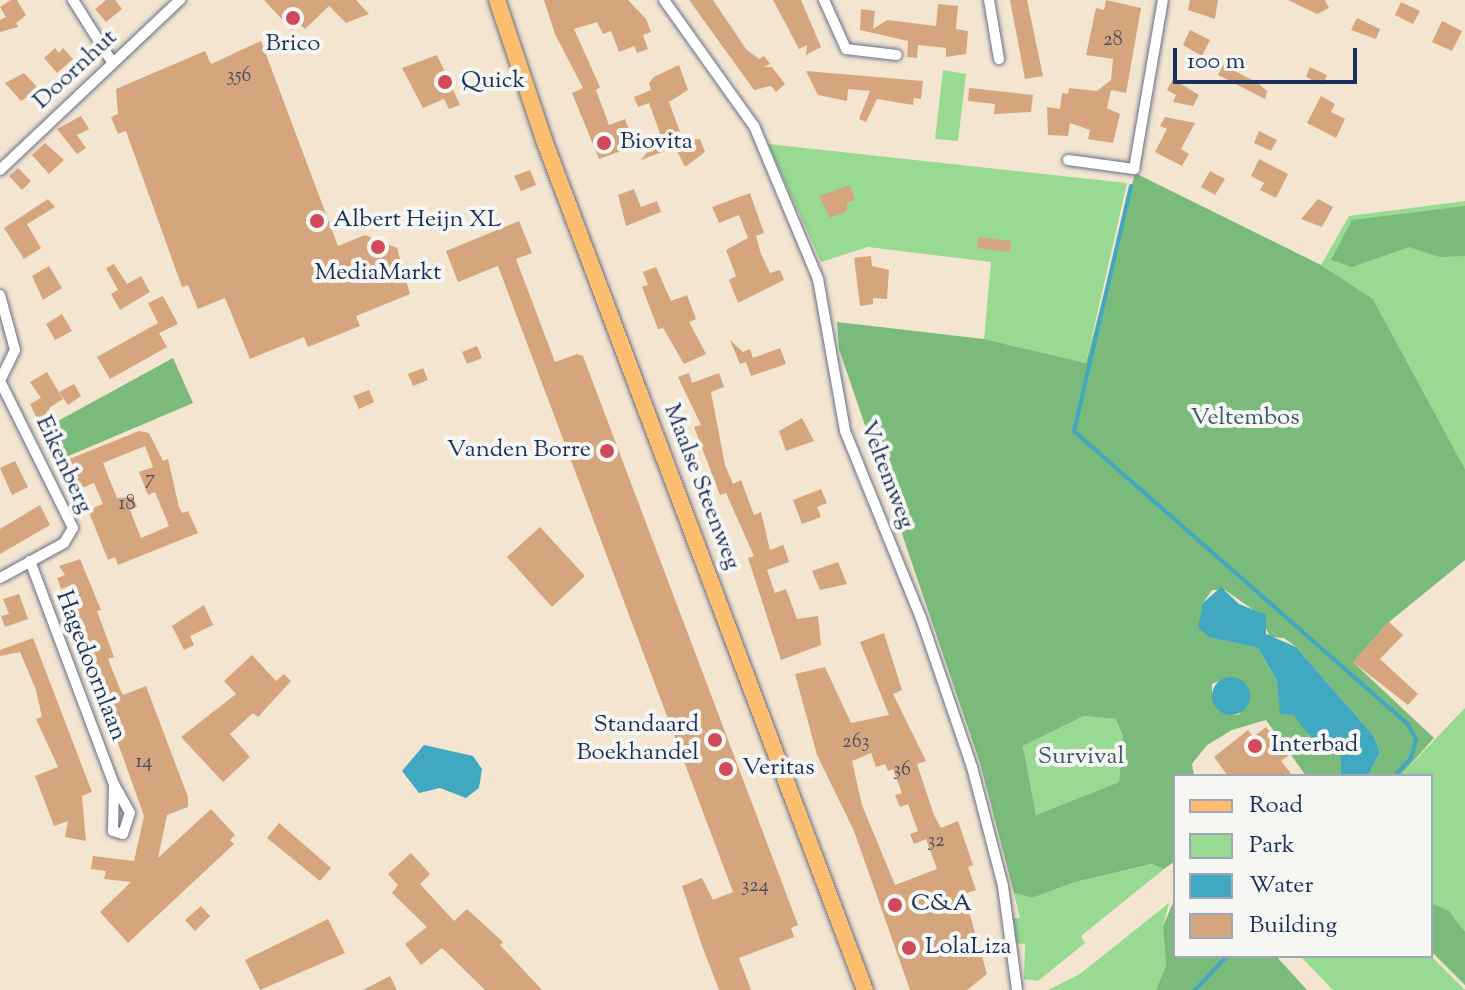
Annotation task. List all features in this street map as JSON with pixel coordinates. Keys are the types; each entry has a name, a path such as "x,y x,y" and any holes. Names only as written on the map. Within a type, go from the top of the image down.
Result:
{"main road":[{"name":"Maalse Steenweg","path":"497,0 544,140 865,990"}],"street":[{"path":"73,0 112,62"},
{"name":"Doornhut","path":"0,170 180,0"},
{"name":"Veltemweg","path":"664,0 754,126 818,279 845,431 921,618 972,767 1003,886 1017,990"},
{"path":"824,0 846,49 897,55"},
{"path":"989,0 999,59"},
{"path":"1068,160 1134,169 1163,0"},
{"name":"Eikenberg","path":"0,295 15,350 0,381 73,528 64,543 0,578"},
{"name":"Hagedoornlaan","path":"30,561 114,784"}],"green space":[{"path":"943,70 966,74 958,141 935,139"},
{"path":"768,144 1127,183 1086,363 984,339 991,262 868,247 821,262"},
{"name":"Veltembos","path":"1135,173 1321,265 1373,299 1465,469 1465,560 1389,622 1353,662 1434,738 1402,774 1369,774 1380,752 1373,735 1296,647 1284,638 1270,637 1259,614 1225,590 1212,590 1203,603 1210,637 1258,648 1277,681 1282,714 1294,714 1341,757 1341,774 1305,774 1266,720 1232,730 1207,745 1192,764 1194,774 1173,774 1173,862 1164,869 1152,864 1075,882 1032,898 1014,893 980,763 839,349 837,322 984,339 1086,363","holes":["1229,677 1247,689 1240,714 1234,715 1215,703 1212,684","1084,716 1116,719 1123,736 1119,782 1036,815 1023,746"]},
{"path":"1465,201 1465,469 1373,299 1321,265 1349,216"},
{"path":"1465,206 1465,256 1440,257 1409,247 1352,267 1331,260 1352,220"},
{"path":"173,358 193,403 59,460 47,427"},
{"path":"1465,708 1465,985 1433,953 1433,774 1402,774"},
{"name":"Survival","path":"1084,716 1117,719 1123,737 1119,782 1036,815 1023,746"},
{"path":"1153,864 1164,869 1081,936 1085,943 1038,981 1024,979 1025,944 1013,943 1012,918 1020,918 1014,893 1032,898 1075,882"},
{"path":"1169,903 1163,926 1166,965 1156,990 1048,990 1080,974"},
{"path":"1173,903 1173,958 1278,958 1307,990 1156,990 1166,965 1163,926"},
{"path":"1433,904 1449,911 1465,932 1465,985 1433,953"},
{"path":"1302,958 1433,958 1465,990 1333,990"}],"water":[{"path":"1221,587 1239,604 1266,615 1266,634 1296,647 1373,735 1380,752 1369,774 1341,774 1341,757 1306,732 1294,715 1280,714 1277,681 1258,648 1209,637 1198,627 1203,603"},
{"path":"1231,677 1244,683 1250,696 1244,709 1231,715 1218,709 1212,696 1218,683"},
{"path":"424,745 473,756 482,769 479,788 466,798 440,788 419,793 402,771"}],"building":[{"path":"17,0 26,15 16,23 18,27 0,32 0,20 6,17 0,7"},
{"path":"106,0 115,0 122,9 106,22 95,9"},
{"name":"Brico","path":"264,0 356,0 369,14 346,23 329,6 305,29 299,24 292,30"},
{"path":"544,0 628,0 646,19 651,32 643,35 648,49 637,53 634,46 619,52 611,31 603,34 597,22 574,29 600,87 596,90 609,125 625,119 635,146 599,159 572,93 583,88 555,34"},
{"path":"689,0 713,0 746,49 759,59 764,56 770,64 764,67 772,67 785,84 776,92 771,86 754,90"},
{"path":"773,0 801,0 821,47 806,55 807,45 799,49"},
{"path":"1010,0 1027,0 1043,76 1025,79"},
{"path":"1106,0 1141,8 1126,93 1111,90 1107,108 1120,114 1113,143 1088,139 1090,130 1070,123 1068,136 1048,135 1047,107 1060,109 1062,93 1068,94 1069,88 1097,91 1111,80 1113,59 1086,55 1096,8 1104,10"},
{"path":"1190,0 1218,0 1215,19 1188,10"},
{"path":"1288,0 1325,0 1329,8 1317,14"},
{"path":"1401,2 1420,11 1413,24 1395,15"},
{"path":"938,4 958,6 956,29 968,31 966,54 946,57 946,48 918,45 917,58 907,57 908,41 860,30 861,9 875,11 873,29 887,20 936,26"},
{"path":"1357,18 1380,29 1376,39 1351,30"},
{"path":"1442,21 1462,31 1452,51 1432,42"},
{"path":"1190,30 1210,40 1202,56 1183,45"},
{"path":"261,41 338,246 365,235 397,248 410,294 356,316 360,326 308,347 304,337 250,359 225,298 198,309 188,285 182,287 126,131 118,134 111,117 118,114 116,89 205,51 211,64"},
{"path":"55,48 59,53 63,48 73,59 57,73 44,58"},
{"path":"437,55 460,105 449,109 444,99 423,108 402,68"},
{"path":"679,65 688,90 669,102 683,140 700,139 705,152 685,167 675,147 641,160 661,136 649,103 638,107 634,97 651,90 649,83 654,77"},
{"path":"1223,65 1258,83 1267,91 1265,99 1218,75"},
{"path":"1310,67 1327,75 1323,85 1306,77"},
{"path":"806,71 923,81 921,99 914,98 913,105 877,99 866,122 859,119 870,91 848,89 847,101 818,95"},
{"path":"24,73 39,89 21,101 5,83"},
{"path":"1173,79 1199,95 1193,106 1173,102 1176,95 1167,90"},
{"path":"969,88 1033,95 1031,112 994,114 995,104 968,101"},
{"path":"1321,96 1335,104 1331,112 1345,119 1336,138 1307,123"},
{"path":"81,116 89,129 77,135 86,148 77,154 57,129"},
{"path":"1165,117 1195,123 1181,149 1189,154 1182,166 1155,152 1167,129 1160,126"},
{"path":"1259,131 1277,140 1271,151 1254,143"},
{"path":"45,143 64,160 49,174 32,155"},
{"path":"1259,159 1288,174 1276,198 1260,190 1264,183 1251,176"},
{"path":"18,168 31,181 22,190 9,176"},
{"path":"530,170 536,185 521,191 514,176"},
{"path":"1210,171 1225,179 1215,195 1201,187"},
{"path":"850,185 855,200 847,203 847,211 830,218 819,196"},
{"path":"634,189 641,207 657,201 661,212 626,226 618,195"},
{"path":"750,193 764,233 756,236 761,254 770,273 780,270 784,280 738,303 729,280 736,276 726,250 748,238 739,215 719,223 712,207"},
{"path":"48,199 55,207 27,224 41,248 24,259 4,228"},
{"path":"1318,199 1333,207 1322,227 1301,219"},
{"path":"519,221 532,253 516,259 555,362 577,354 583,356 798,925 791,928 794,937 739,958 751,990 719,990 701,943 682,886 702,878 713,900 733,892 498,266 458,282 446,251"},
{"path":"978,237 1011,241 1010,252 977,248"},
{"path":"871,256 872,266 889,270 887,299 873,298 873,304 860,306 854,258"},
{"path":"114,264 127,284 141,276 150,292 120,310 111,294 118,290 106,268"},
{"path":"49,266 62,288 43,300 32,276"},
{"path":"656,267 671,301 687,295 696,319 689,322 706,354 684,364 663,328 658,329 642,287 648,285 643,272"},
{"path":"163,296 178,324 159,333 167,347 110,379 97,357 158,323 148,303"},
{"path":"62,314 72,331 55,340 46,324"},
{"path":"730,340 743,352 750,349 753,358 780,348 786,364 751,376 746,362 740,364"},
{"path":"477,346 482,358 467,364 462,352"},
{"path":"423,368 428,380 413,386 408,374"},
{"path":"47,372 63,399 49,408 54,419 40,425 30,404 41,398 30,382"},
{"path":"689,373 692,383 719,373 724,387 711,392 725,465 733,484 741,480 754,515 761,512 770,550 783,545 787,555 789,562 767,570 775,593 786,589 797,619 818,616 821,645 781,660 748,558 754,556 726,493 720,495 694,427 701,425 678,377"},
{"path":"74,384 81,396 68,405 59,392"},
{"path":"369,390 374,402 359,409 353,396"},
{"path":"802,418 814,441 786,451 779,431"},
{"path":"139,431 149,433 163,461 168,459 179,507 182,513 188,511 198,533 118,565 115,557 108,560 88,510 103,504 94,483 79,489 67,460","holes":["145,446 153,467 139,472 148,495 155,492 169,526 141,538 130,510 137,507 133,497 117,498 103,463"]},
{"path":"15,461 28,487 12,495 0,468"},
{"path":"821,489 827,503 817,507 821,517 802,524 793,500"},
{"path":"40,505 50,525 0,554 0,529"},
{"path":"540,527 585,576 552,607 507,557"},
{"path":"80,559 101,610 97,611 114,657 108,659 120,689 123,695 146,686 188,797 188,807 167,815 158,858 211,809 235,835 230,840 234,844 128,943 100,912 131,882 104,879 106,871 91,869 93,856 134,861 144,816 89,662 89,642 80,618 74,620 69,609 77,606 69,586 61,589 57,578 65,575 59,566"},
{"path":"838,562 847,584 820,590 812,571"},
{"path":"19,594 28,619 5,627 1,616 9,614 3,599"},
{"path":"204,605 213,625 190,636 194,645 184,650 172,626"},
{"path":"1389,622 1403,635 1380,659 1418,694 1408,705 1353,662"},
{"path":"884,633 902,690 893,694 926,761 917,764 934,815 941,828 958,821 973,865 968,867 976,890 964,894 987,974 967,990 910,990 854,831 817,755 795,674 825,667 851,723 889,715 860,642","holes":["871,753 876,767 885,764 888,771 893,769 902,793 895,795 900,807 908,804 918,831 910,834 914,844 926,839 937,869 895,885 862,805 852,761"]},
{"path":"33,638 92,792 82,796 86,841 65,837 68,821 54,826 35,776 58,767 36,719 42,717 36,690 20,652 0,656 0,650"},
{"path":"252,655 276,681 284,674 291,681 258,717 253,713 230,734 250,757 223,782 181,737 236,694 224,681"},
{"name":"Interbad","path":"1266,727 1289,755 1281,761 1291,774 1227,774 1214,757 1248,730 1253,737"},
{"path":"279,823 331,868 320,881 267,838"},
{"path":"411,853 430,874 420,884 454,921 467,909 503,942 500,945 542,990 485,990 442,948 421,965 405,944 427,927 392,893 398,885 388,874"},
{"path":"201,906 210,916 195,931 185,920"},
{"path":"328,919 345,953 260,990 245,960"},
{"path":"390,976 397,990 363,990"}],"waterway":[{"path":"1131,186 1074,431 1408,724 1416,740 1411,758 1396,774"},
{"path":"1195,990 1225,958"}],"place":[{"name":"Brico","path":"293,18"},
{"name":"Quick","path":"445,82"},
{"name":"Biovita","path":"604,143"},
{"name":"Albert Heijn XL","path":"317,221"},
{"name":"MediaMarkt","path":"378,247"},
{"name":"Vanden Borre","path":"607,451"},
{"name":"Standaard Boekhandel","path":"715,740"},
{"name":"Interbad","path":"1255,746"},
{"name":"Veritas","path":"726,769"},
{"name":"C&A","path":"895,905"},
{"name":"LolaLiza","path":"909,948"}]}
